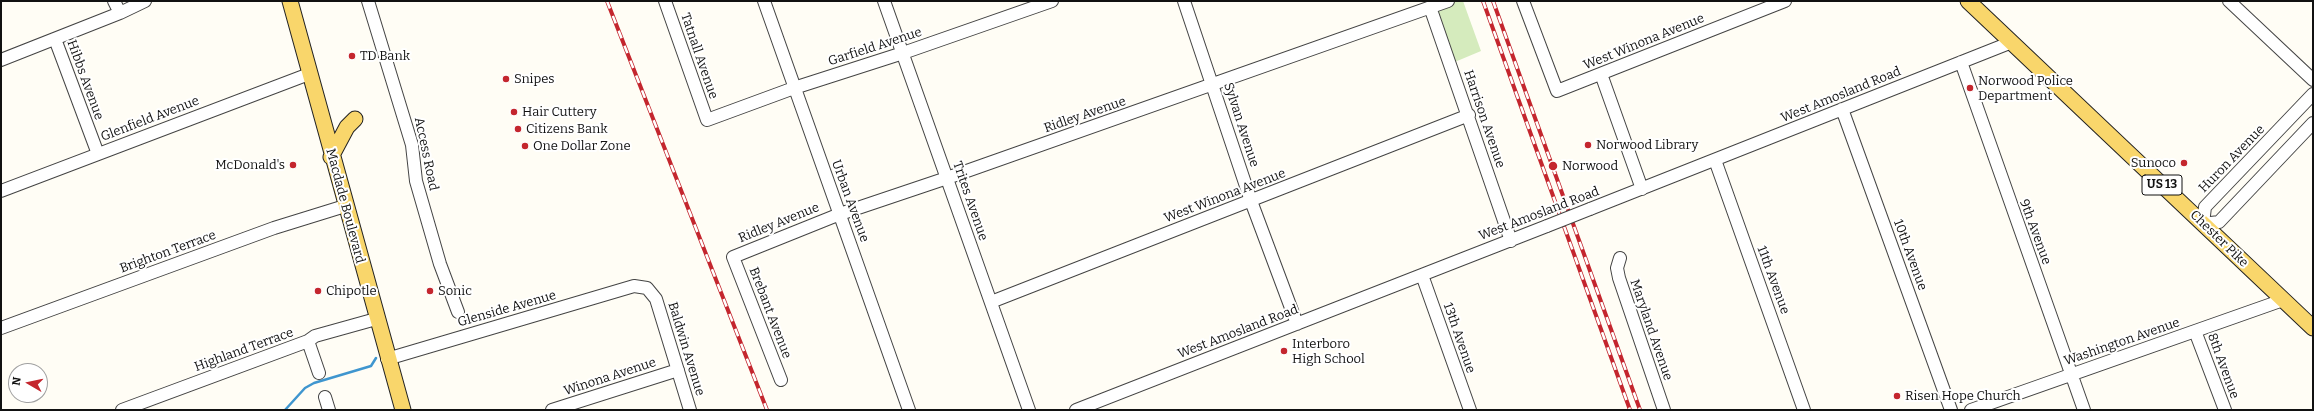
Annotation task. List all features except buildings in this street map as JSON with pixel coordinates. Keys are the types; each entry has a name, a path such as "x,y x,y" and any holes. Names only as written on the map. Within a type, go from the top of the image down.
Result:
{"main road":[{"name":"Macdade Boulevard","path":"290,1 376,319 403,410"},
{"name":"Chester Pike","path":"1968,1 2313,328"},
{"path":"332,157 347,127 355,118"}],"street":[{"path":"114,1 120,13"},
{"path":"1,60 120,13 145,1"},
{"name":"Access Road","path":"368,1 412,145 416,181 440,264 458,312"},
{"name":"Tatnall Avenue","path":"665,1 707,120"},
{"name":"Urban Avenue","path":"764,1 909,410"},
{"name":"Trites Avenue","path":"884,1 1029,410"},
{"name":"Garfield Avenue","path":"707,120 794,88 903,53 1052,1"},
{"name":"Sylvan Avenue","path":"1184,1 1251,200 1297,324"},
{"name":"Ridley Avenue","path":"733,257 840,214 947,178 1448,1"},
{"name":"West Winona Avenue","path":"1523,1 1557,91 1785,1"},
{"path":"2229,1 2313,80"},
{"name":"Harrison Avenue","path":"1430,7 1469,115 1511,240"},
{"name":"Hibbs Avenue","path":"55,39 98,154"},
{"name":"West Amosland Road","path":"1076,410 1104,405 1297,324 2012,42"},
{"name":"9th Avenue","path":"1961,62 2084,410"},
{"name":"Glenfield Avenue","path":"1,191 310,74"},
{"path":"1601,74 1642,189"},
{"name":"Huron Avenue","path":"2203,224 2205,207 2313,94"},
{"name":"10th Avenue","path":"1842,109 1951,410"},
{"name":"West Winona Avenue","path":"991,302 1469,115"},
{"path":"2203,224 2220,222 2313,123"},
{"name":"11th Avenue","path":"1715,160 1804,410"},
{"name":"Brighton Terrace","path":"1,328 308,217 345,206"},
{"name":"Brebant Avenue","path":"733,257 781,380"},
{"name":"Maryland Avenue","path":"1620,258 1617,268 1619,278 1664,410"},
{"name":"13th Avenue","path":"1422,275 1470,410"},
{"name":"Glenside Avenue","path":"388,359 634,286"},
{"name":"Baldwin Avenue","path":"634,286 647,288 656,299 690,410"},
{"name":"Washington Avenue","path":"1971,410 2283,300"},
{"name":"Highland Terrace","path":"122,410 308,341 315,336 376,319"},
{"name":"8th Avenue","path":"2195,331 2225,410"},
{"path":"308,341 319,373"},
{"name":"Winona Avenue","path":"552,410 678,370"},
{"path":"325,396 329,410"}],"green space":[{"path":"1448,1 1463,1 1481,51 1450,64 1430,7"}],"waterway":[{"path":"285,410 305,388 314,383 371,366 376,358"}],"railway":[{"path":"607,1 767,410"},
{"path":"1483,1 1630,410"},
{"path":"1493,1 1640,410"}],"place":[{"name":"TD Bank","path":"352,56"},
{"name":"Snipes","path":"506,79"},
{"name":"Norwood Police Department","path":"1970,88"},
{"name":"Hair Cuttery","path":"514,112"},
{"name":"Citizens Bank","path":"518,129"},
{"name":"Norwood Library","path":"1588,145"},
{"name":"One Dollar Zone","path":"525,146"},
{"name":"Sunoco","path":"2184,163"},
{"name":"McDonald's","path":"293,165"},
{"name":"Norwood","path":"1553,166"},
{"name":"Chipotle","path":"318,291"},
{"name":"Sonic","path":"430,291"},
{"name":"Interboro High School","path":"1284,351"},
{"name":"Risen Hope Church","path":"1897,396"}]}
